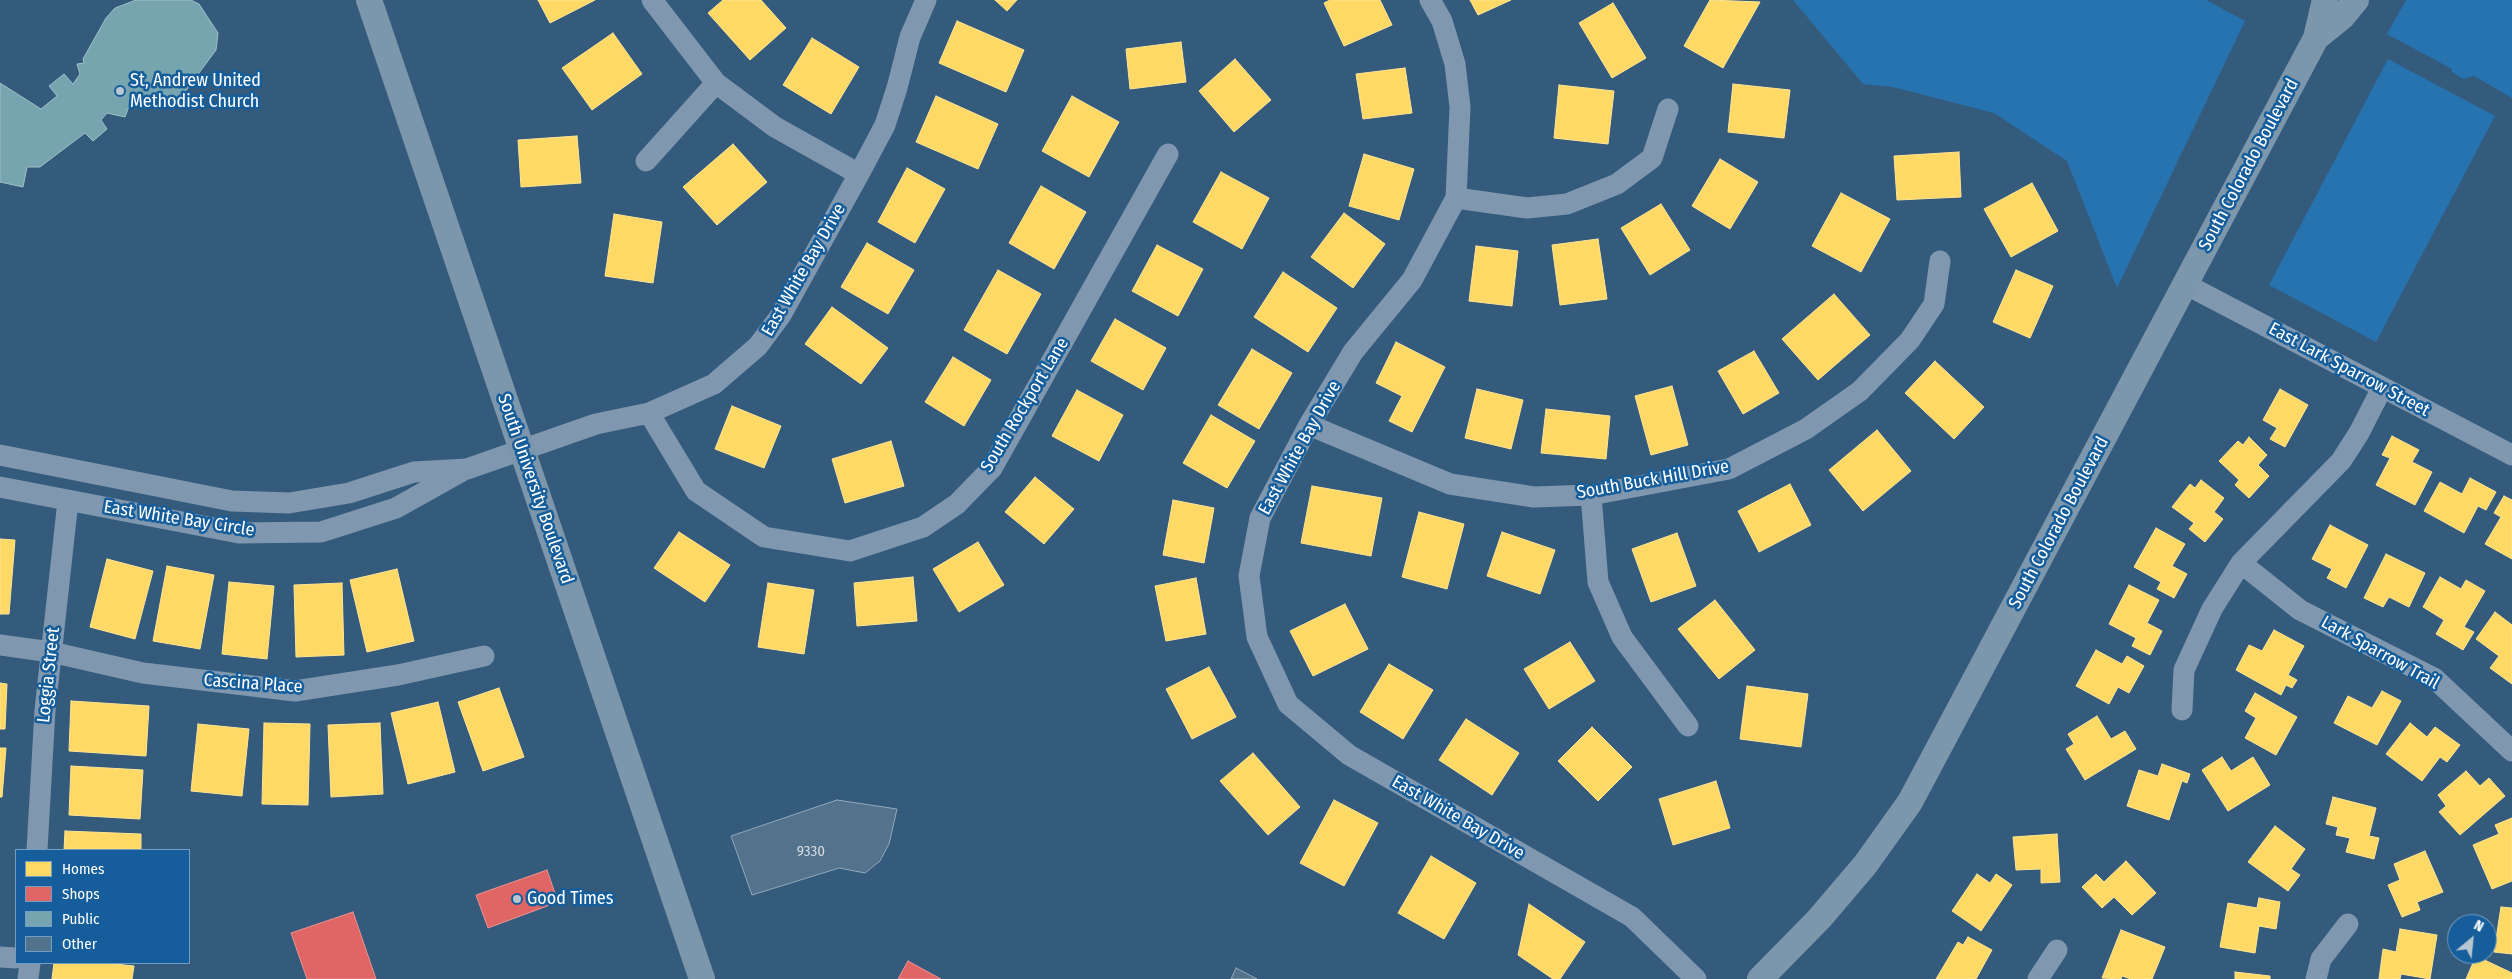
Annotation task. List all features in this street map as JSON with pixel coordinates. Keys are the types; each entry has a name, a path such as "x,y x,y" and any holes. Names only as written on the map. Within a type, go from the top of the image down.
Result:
{"main road":[{"name":"South University Boulevard","path":"368,0 702,979"},
{"name":"South Colorado Boulevard","path":"1760,979 1819,920 1865,865 1910,802 2316,38 2325,0"},
{"name":"South Colorado Boulevard","path":"2316,38 2342,18 2356,0"}],"street":[{"path":"652,0 716,83 775,127 859,174"},
{"name":"East White Bay Drive","path":"466,468 572,431 596,424 649,414 714,384 758,346 780,315 885,125 910,37 926,0"},
{"name":"East White Bay Drive","path":"1430,0 1442,21 1455,64 1460,107 1456,198 1412,280 1353,352 1309,424 1260,518 1249,576 1257,637 1288,704 1349,755 1632,917 1696,979"},
{"path":"646,161 716,83"},
{"path":"1456,198 1527,208 1567,204 1617,184 1652,158 1668,110"},
{"name":"South Rockport Lane","path":"649,414 696,491 764,537 850,551 923,527 957,504 992,468 1168,154"},
{"name":"South Buck Hill Drive","path":"1309,424 1450,484 1534,497 1591,495 1729,469 1806,429 1860,391 1910,340 1934,304 1940,261"},
{"name":"East Lark Sparrow Street","path":"2186,284 2512,455"},
{"path":"2182,710 2184,670 2212,609 2241,562 2341,461 2359,433 2382,388"},
{"path":"0,454 232,501 289,503 349,493 414,472 466,468"},
{"name":"East White Bay Circle","path":"0,487 239,533 321,532 396,508 466,468"},
{"path":"1591,495 1598,582 1622,636 1688,726"},
{"name":"Loggia Street","path":"36,849 45,710 68,501"},
{"name":"Lark Sparrow Trail","path":"2241,562 2300,610 2434,678 2512,751"},
{"name":"Cascina Place","path":"0,645 51,652 143,673 296,691 398,675 484,656"},
{"path":"2316,979 2320,959 2348,924"},
{"path":"2038,979 2057,950"},
{"path":"0,957 15,958"},
{"path":"28,979 30,964"}],"shaded area":[{"path":"1793,0 2206,0 2245,21 2117,288 2067,161 1994,113 1893,87 1863,84"},
{"path":"2406,0 2512,0 2512,98 2474,76 2463,79 2452,72 2452,69 2387,34"},
{"path":"2388,59 2495,116 2376,342 2269,285"}],"building: Homes":[{"path":"538,0 595,0 550,23"},
{"path":"723,0 761,0 786,28 750,60 708,13"},
{"path":"995,0 1017,0 1007,11"},
{"path":"1330,0 1380,0 1392,25 1344,46 1324,3"},
{"path":"1470,0 1511,0 1478,15"},
{"path":"1710,0 1760,2 1723,68 1684,46"},
{"path":"1613,3 1646,58 1612,78 1579,23"},
{"path":"957,21 1024,50 1006,92 939,63"},
{"path":"613,33 642,74 592,110 562,68"},
{"path":"812,38 859,67 831,114 783,85"},
{"path":"1181,42 1186,82 1130,89 1126,49"},
{"path":"1235,59 1271,100 1234,132 1199,91"},
{"path":"1405,68 1412,113 1363,119 1356,74"},
{"path":"1733,84 1790,90 1784,138 1728,132"},
{"path":"1559,85 1614,91 1608,144 1554,138"},
{"path":"936,96 998,124 978,169 916,142"},
{"path":"1072,96 1119,122 1089,177 1042,151"},
{"path":"577,136 581,183 521,187 518,140"},
{"path":"733,144 767,182 717,225 683,187"},
{"path":"1959,152 1961,197 1897,200 1894,156"},
{"path":"1364,154 1414,169 1399,220 1349,206"},
{"path":"1720,159 1758,182 1730,229 1692,206"},
{"path":"907,168 945,189 915,243 878,222"},
{"path":"1221,172 1269,198 1242,249 1193,222"},
{"path":"2032,183 2058,231 2011,257 1984,209"},
{"path":"1041,186 1086,212 1054,269 1009,243"},
{"path":"1841,193 1890,219 1861,272 1812,246"},
{"path":"1661,204 1690,250 1650,275 1621,228"},
{"path":"1344,213 1385,244 1353,288 1311,257"},
{"path":"614,214 662,222 653,283 605,276"},
{"path":"1598,239 1607,299 1560,305 1552,245"},
{"path":"867,243 914,270 888,314 841,287"},
{"path":"1157,245 1203,269 1178,316 1132,291"},
{"path":"1476,246 1518,251 1512,306 1469,301"},
{"path":"998,270 1041,294 1007,354 964,330"},
{"path":"2016,270 2053,286 2030,338 1993,322"},
{"path":"1283,272 1337,308 1308,352 1254,317"},
{"path":"1834,294 1870,335 1818,380 1782,339"},
{"path":"832,307 888,348 861,384 805,344"},
{"path":"1115,319 1166,348 1143,390 1091,361"},
{"path":"1396,342 1445,367 1412,432 1389,421 1402,396 1376,383"},
{"path":"1252,349 1292,373 1259,429 1218,405"},
{"path":"1754,351 1779,393 1743,414 1718,371"},
{"path":"953,357 991,380 964,426 925,402"},
{"path":"1935,361 1984,407 1954,439 1905,393"},
{"path":"1672,386 1688,445 1651,455 1635,396"},
{"path":"1477,389 1523,400 1511,449 1465,438"},
{"path":"2280,389 2308,405 2285,447 2270,439 2277,428 2263,420"},
{"path":"1077,390 1123,415 1099,461 1052,436"},
{"path":"732,406 781,426 764,468 715,449"},
{"path":"1546,409 1610,416 1606,459 1541,453"},
{"path":"1211,415 1255,441 1227,488 1183,463"},
{"path":"1877,430 1911,471 1863,511 1829,470"},
{"path":"2392,436 2419,450 2412,462 2432,472 2415,505 2376,485 2390,458 2382,455"},
{"path":"2249,437 2267,455 2258,465 2269,476 2249,498 2235,485 2239,480 2219,461 2238,441 2243,445"},
{"path":"891,441 904,486 845,503 832,459"},
{"path":"1035,477 1074,509 1044,544 1005,512"},
{"path":"2470,478 2496,492 2486,510 2478,506 2464,533 2424,511 2440,482 2462,494"},
{"path":"2201,480 2224,498 2214,512 2223,519 2205,542 2189,529 2194,523 2172,507 2190,484 2195,488"},
{"path":"1790,484 1811,525 1759,552 1738,511"},
{"path":"1312,486 1382,498 1371,556 1301,543"},
{"path":"2504,496 2512,500 2512,559 2485,544 2501,517 2494,513"},
{"path":"1173,500 1214,508 1204,563 1163,555"},
{"path":"1419,512 1464,524 1447,589 1402,577"},
{"path":"2330,525 2368,545 2346,588 2327,578 2332,569 2312,559"},
{"path":"2156,528 2185,544 2172,566 2187,574 2174,598 2157,589 2161,582 2134,567"},
{"path":"679,532 730,565 705,602 654,568"},
{"path":"1502,532 1555,550 1540,594 1487,576"},
{"path":"1677,533 1696,586 1651,602 1632,549"},
{"path":"0,539 15,540 9,614 0,614"},
{"path":"978,542 1004,585 959,612 933,569"},
{"path":"2386,554 2425,573 2409,607 2389,597 2383,607 2364,598"},
{"path":"107,559 153,571 135,639 90,627"},
{"path":"167,566 214,575 200,649 153,641"},
{"path":"397,569 414,641 367,652 350,580"},
{"path":"913,577 917,621 857,626 854,583"},
{"path":"2440,577 2461,589 2466,580 2485,591 2464,627 2474,632 2463,650 2436,634 2444,620 2423,607"},
{"path":"1196,578 1206,634 1166,641 1155,586"},
{"path":"229,582 274,586 267,659 222,654"},
{"path":"342,583 344,655 296,657 294,585"},
{"path":"768,583 814,590 804,654 758,647"},
{"path":"2129,585 2159,600 2147,623 2162,631 2150,655 2132,646 2136,638 2109,624"},
{"path":"1715,600 1755,650 1719,679 1678,629"},
{"path":"1345,604 1368,649 1313,676 1290,631"},
{"path":"2495,612 2512,625 2512,684 2490,668 2499,656 2476,639"},
{"path":"2274,630 2304,646 2288,675 2297,680 2292,688 2286,685 2281,695 2236,670 2249,645 2262,651"},
{"path":"1570,642 1595,681 1549,709 1524,669"},
{"path":"2096,650 2122,664 2127,656 2144,666 2129,693 2118,687 2109,704 2076,686"},
{"path":"1389,664 1433,690 1403,739 1360,712"},
{"path":"1209,667 1236,717 1192,739 1166,689"},
{"path":"0,683 7,684 5,729 0,729"},
{"path":"1747,686 1808,694 1801,747 1740,739"},
{"path":"499,688 524,757 483,771 458,702"},
{"path":"2382,691 2401,701 2377,745 2334,723 2348,696 2372,708"},
{"path":"2255,693 2297,717 2276,755 2245,738 2256,718 2245,711"},
{"path":"71,701 149,706 146,756 69,751"},
{"path":"438,702 455,772 408,784 391,713"},
{"path":"2097,716 2111,739 2125,731 2136,749 2085,780 2066,749 2074,744 2068,734"},
{"path":"1466,719 1519,753 1492,795 1439,760"},
{"path":"264,723 310,724 308,805 262,804"},
{"path":"380,723 383,794 331,797 328,725"},
{"path":"2410,723 2427,737 2435,727 2460,745 2447,762 2440,757 2422,781 2386,754"},
{"path":"198,724 249,729 242,796 191,791"},
{"path":"1592,727 1632,767 1598,801 1558,761"},
{"path":"0,748 6,748 2,797 0,797"},
{"path":"1253,753 1300,807 1268,835 1220,781"},
{"path":"2222,757 2231,771 2253,757 2270,785 2228,811 2202,770"},
{"path":"2162,764 2190,774 2187,783 2182,781 2169,820 2127,806 2139,770 2158,776"},
{"path":"71,766 143,770 140,819 69,815"},
{"path":"2466,771 2480,786 2489,778 2505,796 2460,835 2439,812 2446,806 2438,795"},
{"path":"1716,781 1730,828 1673,845 1659,799"},
{"path":"2333,797 2376,808 2369,836 2379,838 2374,859 2346,852 2350,838 2336,835 2338,827 2326,824"},
{"path":"1334,800 1378,823 1344,886 1300,863"},
{"path":"2512,818 2512,881 2492,889 2473,845 2499,834 2495,825"},
{"path":"2275,826 2305,849 2291,869 2300,875 2288,891 2248,862"},
{"path":"65,831 141,834 141,849 64,849"},
{"path":"2057,834 2060,882 2041,883 2041,869 2016,870 2013,837"},
{"path":"2425,851 2443,892 2417,902 2420,910 2402,917 2388,885 2400,880 2394,864"},
{"path":"1431,856 1476,883 1444,939 1398,913"},
{"path":"2126,861 2156,893 2132,915 2114,897 2102,908 2082,887 2096,874 2104,882"},
{"path":"1977,874 1990,883 1996,874 2012,885 1981,931 1952,911"},
{"path":"2259,898 2280,902 2276,929 2259,926 2255,953 2220,947 2228,903 2257,908"},
{"path":"1529,904 1585,942 1560,979 1553,979 1518,955"},
{"path":"2501,907 2512,908 2512,954 2497,952 2497,933"},
{"path":"2400,929 2437,935 2430,979 2401,974 2400,979 2379,979 2383,949 2396,952"},
{"path":"2121,930 2165,947 2152,979 2131,979 2122,976 2121,979 2102,978"},
{"path":"1968,937 1992,950 1976,979 1936,979 1958,942 1963,945"},
{"path":"54,964 115,964 134,966 132,979 52,979"},
{"path":"2473,964 2493,964 2512,973 2512,979 2466,979"},
{"path":"2235,972 2270,976 2270,979 2235,979"}],"building: Shops":[{"name":"Good Times","path":"547,870 558,902 488,928 476,895"},
{"path":"353,912 376,979 307,979 291,933"},
{"path":"908,961 941,979 898,979"}],"building: Public":[{"name":"St, Andrew United Methodist Church","path":"136,0 191,0 199,4 218,33 216,50 182,96 132,98 125,117 107,113 101,120 107,129 93,141 85,133 40,167 27,167 23,187 0,182 0,83 41,109 57,96 49,86 64,74 73,84 80,74 77,64 84,63 83,59 106,18 115,8"}],"building: Other":[{"path":"837,800 897,809 889,844 880,861 865,873 839,868 752,895 731,836"},
{"path":"1236,968 1257,979 1231,979"}],"place":[{"name":"St, Andrew United Methodist Church","path":"120,91"},
{"name":"Good Times","path":"517,899"}]}
